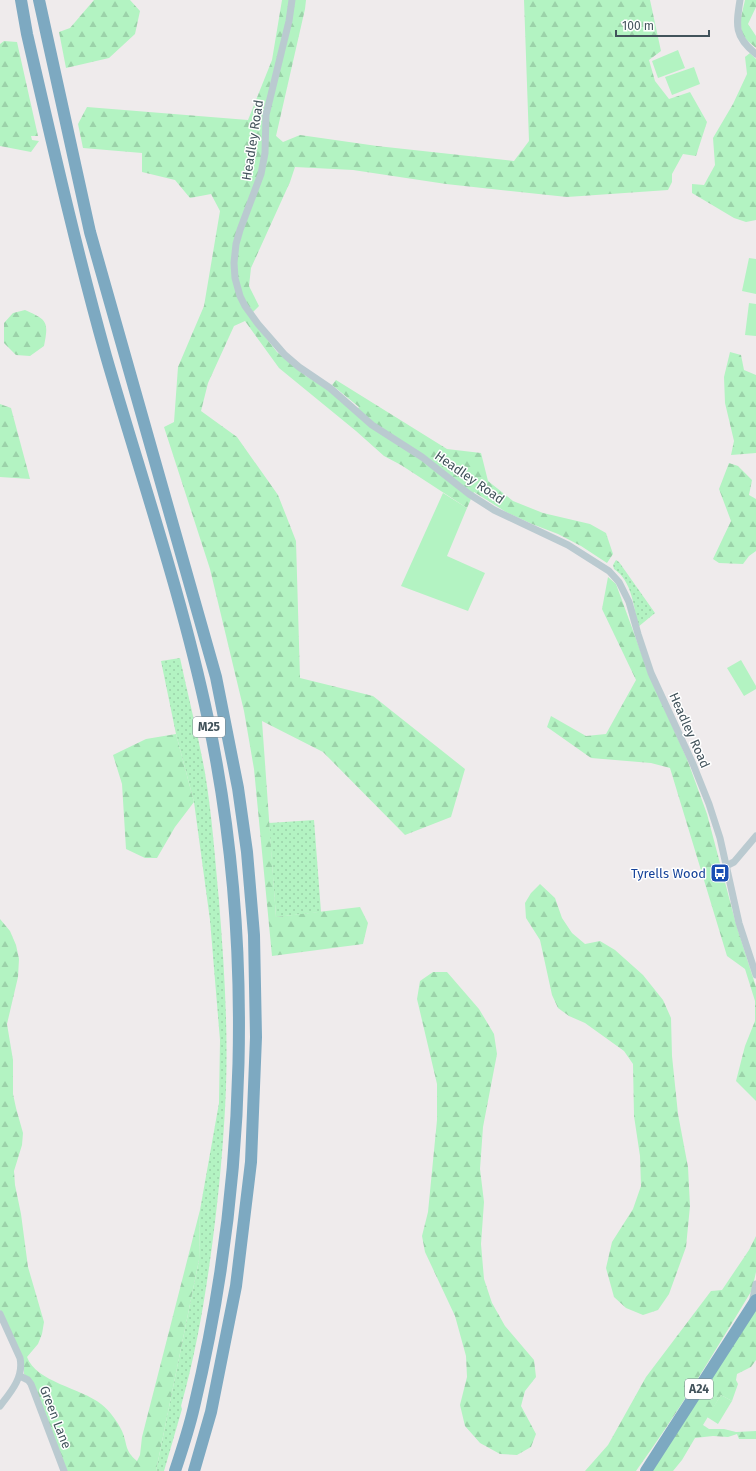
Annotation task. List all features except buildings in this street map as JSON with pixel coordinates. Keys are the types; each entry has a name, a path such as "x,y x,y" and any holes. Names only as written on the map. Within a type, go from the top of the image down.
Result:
{"highway":[{"name":"M25","path":"21,0 27,34 75,242 108,364 185,622 208,720 224,815 232,878 237,940 239,1035 234,1159 218,1290 194,1409 176,1471"},
{"name":"M25","path":"39,0 90,232 216,677 238,788 247,852 254,935 256,1036 251,1162 236,1286 211,1412 194,1471"},
{"name":"A24","path":"646,1471 753,1303"}],"street":[{"name":"Headley Road","path":"292,0 289,21 266,115 265,152 261,174 236,244 234,263 235,278 240,296 245,306 258,324 285,355 299,367 330,388 372,425 422,457 469,494 494,510 568,545 609,571 619,582 629,602 651,673 693,764 709,804 720,838 739,922 756,975"},
{"path":"740,0 736,24 741,38 756,54"},
{"path":"726,866 734,862 756,836"},
{"path":"753,1303 756,1284"},
{"path":"0,1314 20,1358 21,1366 20,1376 17,1382 0,1406"},
{"name":"Green Lane","path":"20,1376 28,1380 31,1384 64,1471"}],"green space":[{"path":"94,0 130,0 140,11 135,34 109,58 66,68 59,32 70,28"},
{"path":"282,0 306,0 276,136 283,142 300,135 377,146 514,161 529,141 524,0 650,0 661,51 649,60 655,81 669,99 690,92 707,122 696,156 683,154 672,174 672,182 668,190 567,197 446,184 353,170 295,167 290,182 251,268 249,286 259,306 249,316 277,352 306,376 327,389 354,413 359,407 332,385 336,380 447,449 481,453 488,481 513,501 543,513 590,524 606,533 613,554 607,563 581,546 558,534 506,512 474,492 467,508 401,465 384,456 279,368 245,321 234,326 208,383 201,411 237,437 278,495 296,541 300,678 373,696 465,769 451,817 405,835 323,752 262,721 276,917 360,907 368,923 363,944 272,956 254,769 244,711 210,569 164,427 174,422 178,367 204,306 220,211 211,194 190,198 175,180 142,172 142,153 83,148 78,124 87,107 248,120 272,60"},
{"path":"745,0 756,0 756,7 748,24 756,36 756,48 743,37 740,22"},
{"path":"4,41 17,42 38,136 31,136 32,140 39,141 31,152 0,146 0,44"},
{"path":"678,50 685,68 658,78 652,61"},
{"path":"750,53 756,59 756,220 746,222 734,218 692,193 692,184 704,185 715,165 713,138 733,104 747,74 745,57"},
{"path":"694,67 700,84 672,95 665,77"},
{"path":"749,258 756,259 756,294 742,291"},
{"path":"749,303 756,304 756,336 745,335"},
{"path":"25,310 42,319 46,326 44,346 30,356 16,355 4,343 4,323 13,313"},
{"path":"730,352 741,355 744,370 756,375 756,453 731,455 734,441 725,403 724,377"},
{"path":"0,404 11,408 30,479 0,477"},
{"path":"729,463 738,466 752,480 749,495 756,499 756,551 749,556 743,564 719,563 713,559 731,521 719,489"},
{"path":"443,493 467,508 447,556 485,573 468,611 401,586"},
{"path":"616,560 619,562 655,613 638,627 628,587 625,580 614,569 613,565"},
{"path":"608,577 616,584 650,677 687,759 707,814 736,924 756,987 756,1101 736,1081 745,1046 755,1021 755,1001 745,969 727,956 670,768 651,763 591,758 547,727 551,716 586,736 606,734 636,680 602,609"},
{"path":"180,658 202,758 211,821 224,971 226,1017 226,1087 223,1147 217,1206 200,1326 181,1406 182,1409 164,1471 156,1471 199,1260 200,1210 219,1103 220,1040 210,920 194,802 176,734 161,661"},
{"path":"741,660 756,686 756,689 744,696 727,668"},
{"path":"176,734 194,802 175,827 157,858 145,858 126,849 122,784 113,755 146,739"},
{"path":"314,820 321,912 276,917 269,823"},
{"path":"540,884 555,898 562,918 572,933 585,944 600,941 615,950 643,975 663,1000 671,1018 672,1056 678,1114 688,1167 690,1206 686,1247 669,1294 658,1310 643,1315 626,1308 614,1297 606,1268 612,1242 633,1209 641,1186 640,1156 634,1116 633,1064 624,1051 585,1023 569,1016 558,1008 552,995 540,940 526,918 525,903 531,893"},
{"path":"0,919 10,931 16,945 19,959 18,977 7,1024 13,1060 13,1094 23,1133 22,1145 14,1171 28,1267 44,1322 42,1334 38,1344 27,1357 32,1366 49,1379 82,1393 101,1404 118,1424 130,1454 137,1461 140,1455 142,1437 200,1210 199,1260 156,1471 67,1471 33,1382 24,1374 24,1366 19,1350 0,1310"},
{"path":"433,972 447,972 479,1009 494,1034 497,1054 483,1127 480,1169 484,1202 481,1244 484,1279 492,1303 505,1326 534,1360 536,1377 525,1391 521,1406 536,1434 531,1447 517,1455 500,1454 480,1443 465,1426 460,1405 467,1377 466,1356 455,1316 425,1252 422,1236 428,1212 437,1120 437,1084 417,999 420,981"},
{"path":"756,1236 756,1272 752,1290 710,1359 652,1449 636,1471 585,1471 608,1445 646,1377 711,1291 722,1290 749,1250"},
{"path":"756,1307 756,1360 751,1367 737,1374 736,1380 738,1384 732,1401 721,1395 703,1425 709,1429 724,1429 736,1432 756,1431 756,1439 739,1439 737,1434 728,1437 713,1436 695,1438 682,1460 673,1471 650,1471"},
{"path":"721,1395 732,1401 718,1424 707,1417"}],"place":[{"name":"Tyrells Wood","path":"720,873"}]}
